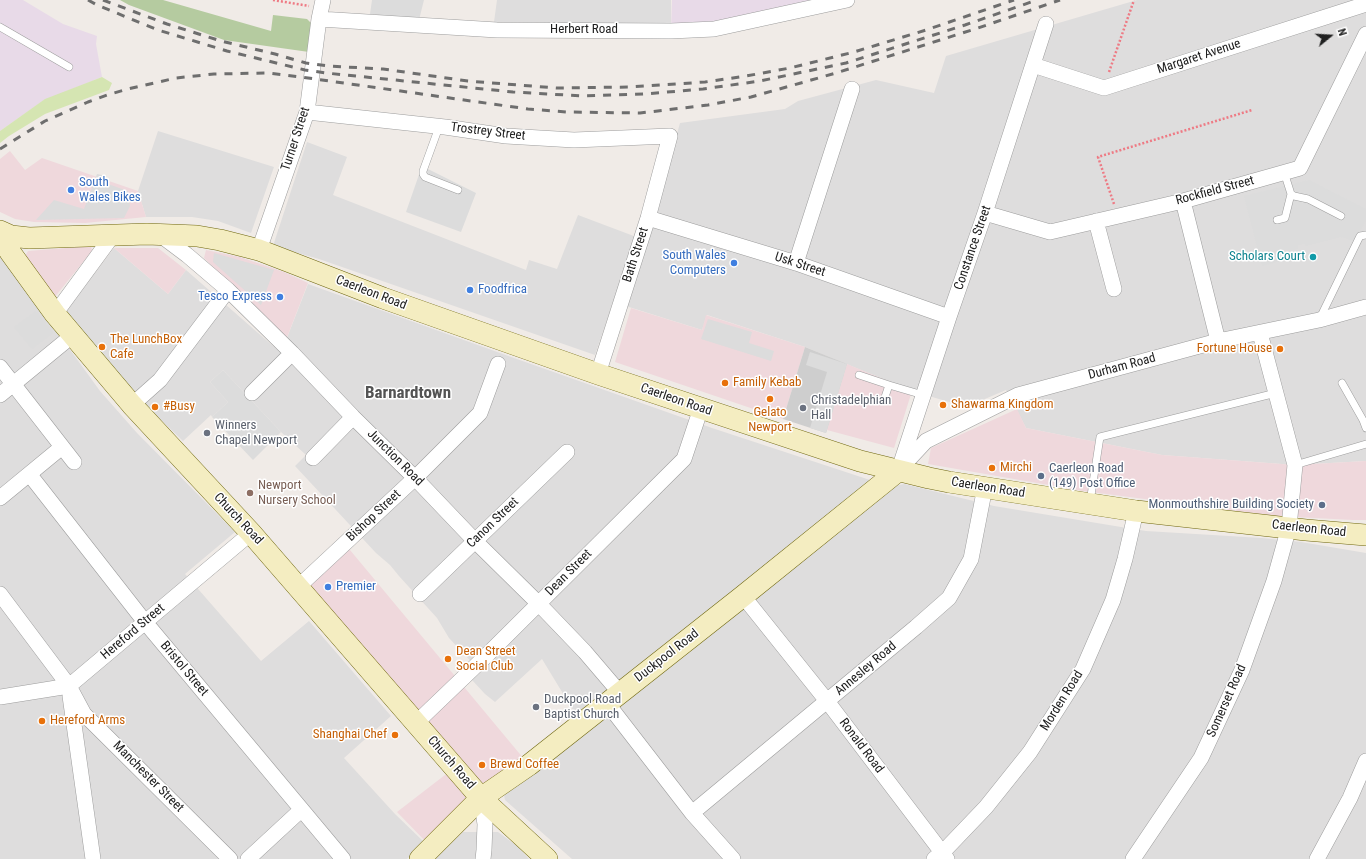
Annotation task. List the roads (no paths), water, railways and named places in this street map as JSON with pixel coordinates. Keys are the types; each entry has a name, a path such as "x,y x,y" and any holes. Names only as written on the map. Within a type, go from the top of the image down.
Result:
{"street":[{"name":"Herbert Road","path":"321,9 497,30 672,31 707,30 847,0"},
{"name":"Margaret Avenue","path":"1033,66 1104,88 1366,4"},
{"name":"Turner Street","path":"259,250 307,112 321,9"},
{"name":"Constance Street","path":"898,471 985,213 1046,24"},
{"name":"Rockfield Street","path":"985,213 1050,232 1183,201 1300,168 1366,34"},
{"path":"796,263 852,89"},
{"name":"Trostrey Street","path":"307,112 506,136 574,140 670,136"},
{"name":"Bath Street","path":"598,374 648,218 670,136"},
{"path":"1183,201 1218,342"},
{"name":"Usk Street","path":"648,218 796,263 949,317"},
{"path":"1096,221 1114,289"},
{"name":"Caerleon Road","path":"0,231 11,236 29,238 159,234 209,238 259,250 383,298 598,374 860,461 898,471 949,482 1136,511 1306,530 1366,535"},
{"name":"Junction Road","path":"159,234 177,247 228,290 292,353 353,417 415,478 585,652 614,698 692,813 733,859"},
{"name":"Church Road","path":"0,235 10,252 55,314 132,405 251,533 481,798 547,859"},
{"path":"55,314 113,235"},
{"path":"132,405 160,380 228,290"},
{"name":"Durham Road","path":"898,471 926,441 1018,395 1218,342 1319,320 1366,307"},
{"path":"1260,333 1295,465"},
{"path":"0,395 73,336"},
{"path":"252,393 292,353"},
{"name":"Bishop Street","path":"298,586 415,478 480,413 498,364"},
{"path":"0,367 74,462"},
{"name":"Dean Street","path":"416,723 684,459 701,408"},
{"path":"313,458 353,417"},
{"path":"0,498 30,475 62,447"},
{"name":"Canon Street","path":"420,594 567,452"},
{"name":"Somerset Road","path":"1133,859 1201,758 1242,670 1274,580 1288,527 1295,465"},
{"name":"Duckpool Road","path":"420,859 481,798 529,764 614,698 898,471"},
{"name":"Bristol Street","path":"30,475 145,622 343,859"},
{"name":"Annesley Road","path":"692,813 949,598 971,559 985,488"},
{"name":"Morden Road","path":"941,857 986,807 1030,752 1083,669 1113,600 1125,559 1136,511"},
{"name":"Hereford Street","path":"69,686 251,533"},
{"name":"Manchester Street","path":"0,594 69,686 84,714 230,859"},
{"name":"Ronald Road","path":"743,596 827,701 941,857"},
{"path":"0,697 69,686 93,859"},
{"path":"1317,859 1350,798 1366,762"},
{"path":"481,798 485,824 483,859"},
{"path":"248,859 301,810"}],"lane":[{"path":"0,27 69,67"},
{"path":"439,127 423,174 425,177 458,190"},
{"path":"1278,220 1285,218 1291,194 1284,172"},
{"path":"1291,194 1308,199 1341,216"},
{"path":"1319,320 1360,236 1366,234"},
{"path":"859,375 924,395"},
{"path":"1342,383 1360,414 1366,428"},
{"path":"884,400 889,385"},
{"path":"1090,504 1100,437 1276,393"},
{"path":"1295,465 1366,444"}],"railway":[{"path":"88,0 158,30 227,51 305,70 513,92 583,96 645,94 703,89 760,81 846,63 1037,0"},
{"path":"103,0 167,24 221,41 306,63 328,66 383,69 468,81 557,88 630,87 705,82 790,68 854,52 926,30 1014,0"},
{"path":"0,149 45,121 107,95 176,78 214,74 269,73 528,109 566,112 640,113 708,105 751,97 836,73 978,28 1060,0"}],"place":[{"name":"South Wales Bikes","path":"71,190"},
{"name":"Scholars Court","path":"1313,257"},
{"name":"South Wales Computers","path":"734,263"},
{"name":"Foodfrica","path":"470,290"},
{"name":"Tesco Express","path":"280,297"},
{"name":"The LunchBox Cafe","path":"102,347"},
{"name":"Fortune House","path":"1280,349"},
{"name":"Family Kebab","path":"725,383"},
{"name":"Gelato Newport","path":"770,399"},
{"name":"Shawarma Kingdom","path":"943,405"},
{"name":"#Busy","path":"155,407"},
{"name":"Christadelphian Hall","path":"803,408"},
{"name":"Winners Chapel Newport","path":"207,433"},
{"name":"Mirchi","path":"992,468"},
{"name":"Caerleon Road (149) Post Office","path":"1041,476"},
{"name":"Newport Nursery School","path":"250,493"},
{"name":"Monmouthshire Building Society","path":"1322,505"},
{"name":"Premier","path":"328,587"},
{"name":"Dean Street Social Club","path":"448,659"},
{"name":"Duckpool Road Baptist Church","path":"536,707"},
{"name":"Hereford Arms","path":"42,721"},
{"name":"Shanghai Chef","path":"395,735"},
{"name":"Brewd Coffee","path":"482,765"}],"district":[{"name":"Barnardtown","path":"408,394"}]}
